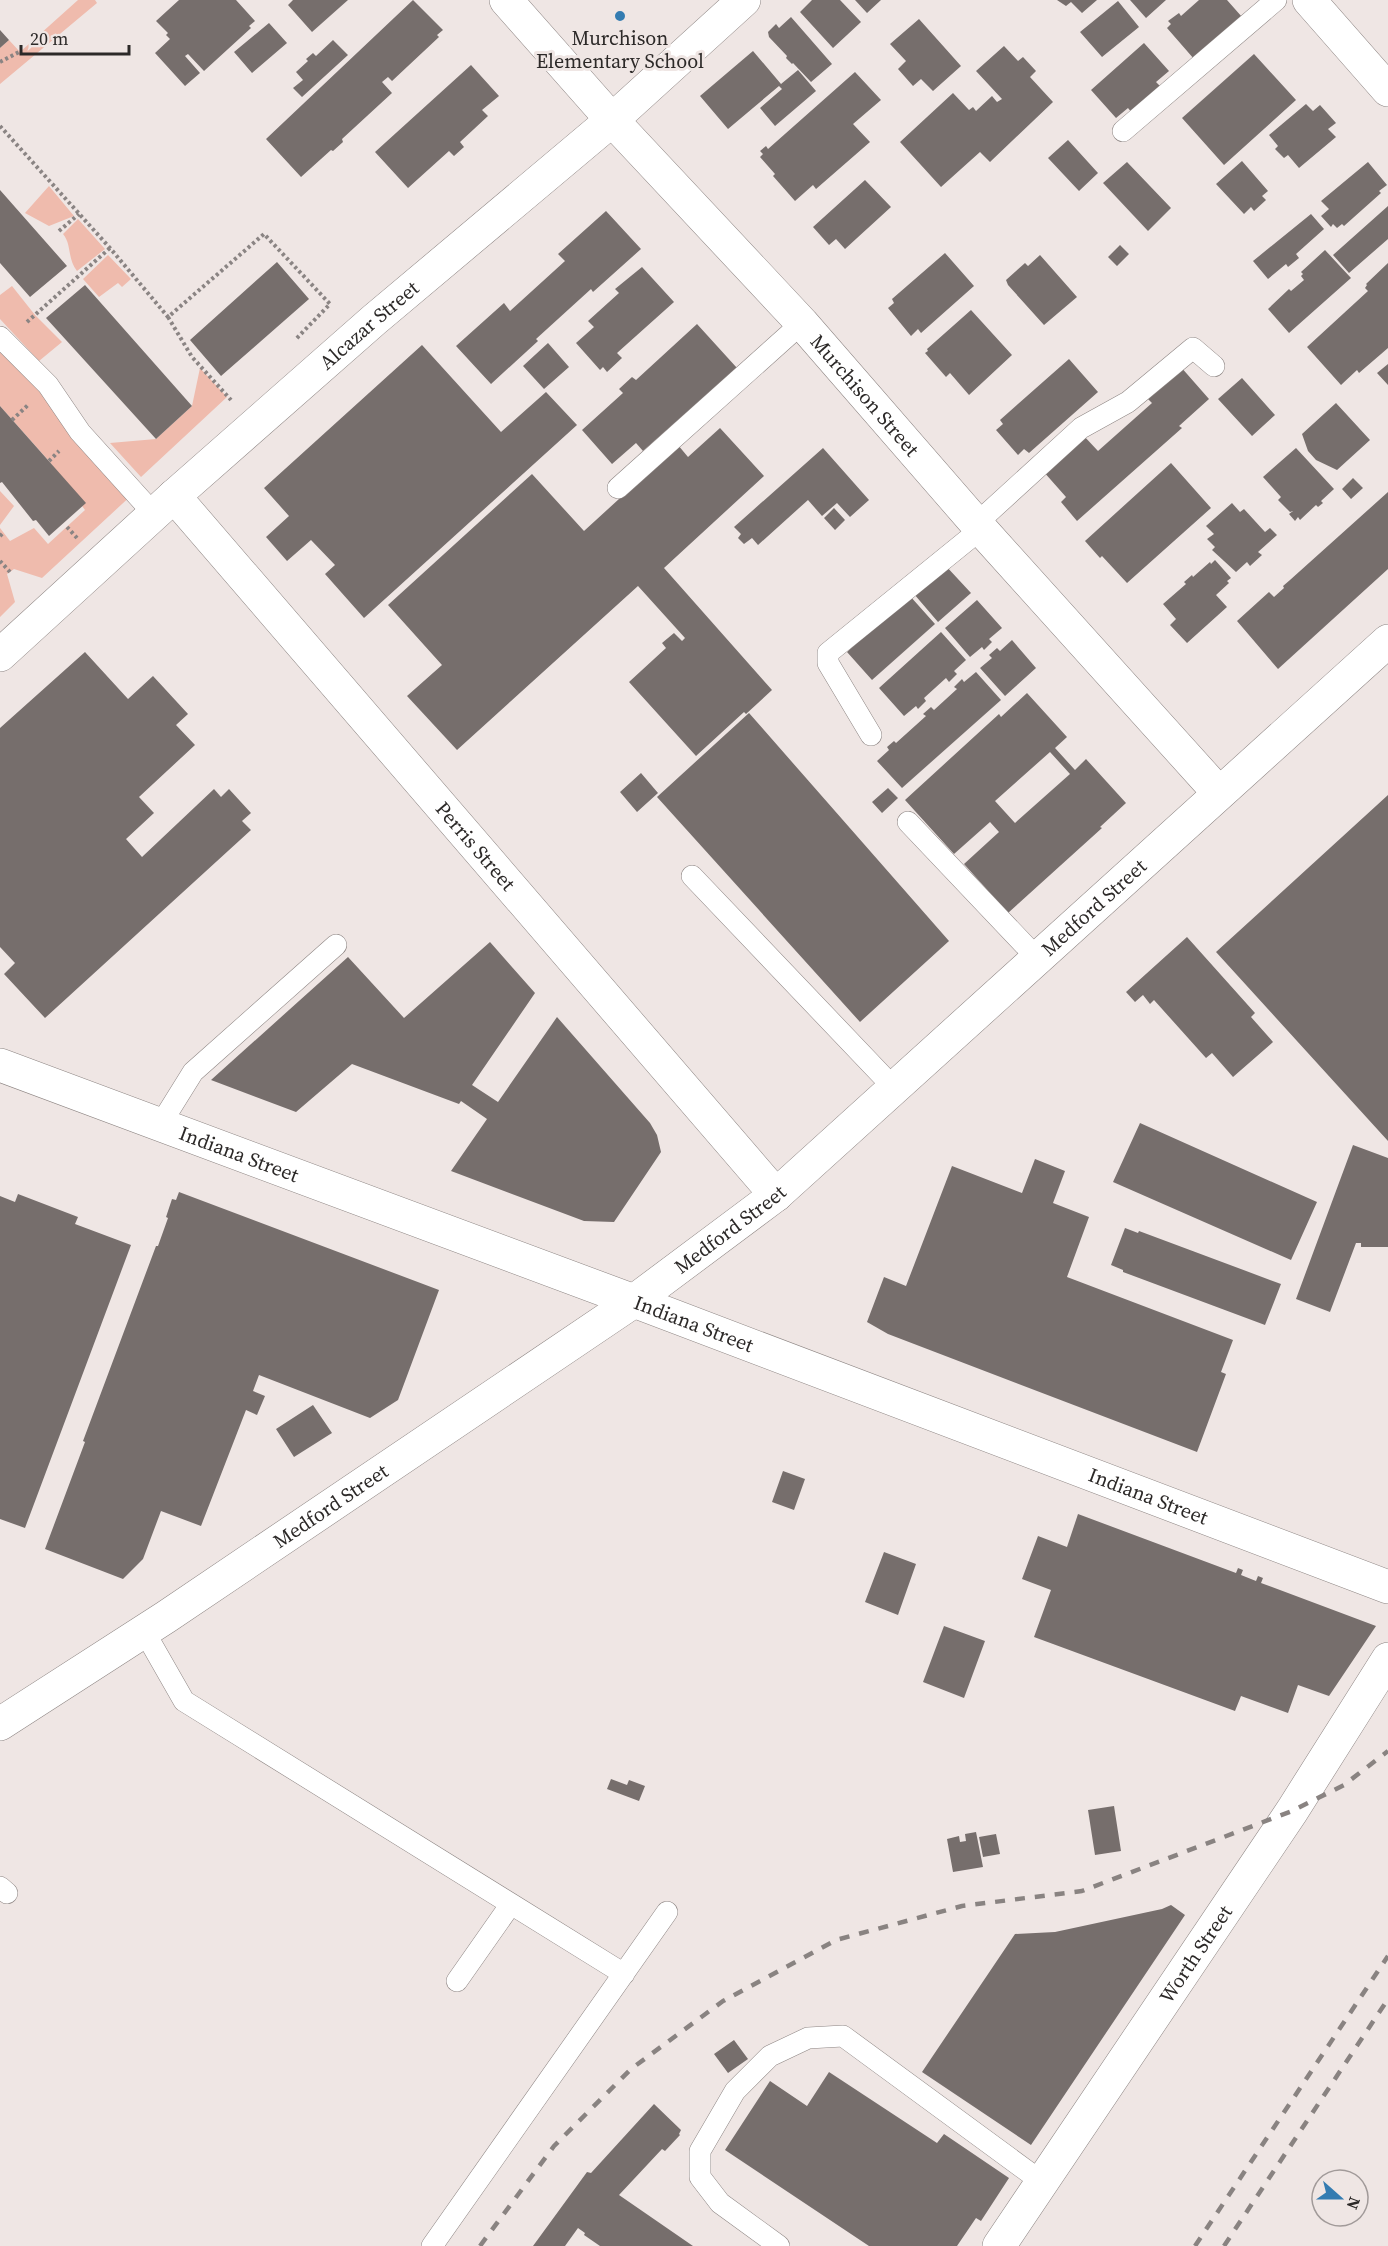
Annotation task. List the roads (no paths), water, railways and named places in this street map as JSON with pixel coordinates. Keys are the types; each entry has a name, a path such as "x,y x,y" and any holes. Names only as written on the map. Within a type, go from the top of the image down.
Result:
{"street":[{"name":"Murchison Street","path":"506,0 612,120 802,323 979,526 1219,793"},
{"name":"Alcazar Street","path":"0,655 374,320 612,120 744,0"},
{"path":"1309,0 1388,90"},
{"name":"Perris Street","path":"164,506 776,1195"},
{"name":"Medford Street","path":"0,1724 144,1631 634,1301 776,1195 1388,641"},
{"name":"Indiana Street","path":"0,1065 634,1301 1388,1587"},
{"name":"Worth Street","path":"999,2246 1292,1811 1388,1659"}],"lane":[{"path":"1123,131 1276,0"},
{"path":"618,488 802,323"},
{"path":"4,342 48,385 80,432 164,506"},
{"path":"871,735 828,663 828,653 979,526 1081,428 1128,402 1193,348 1214,366"},
{"path":"908,822 1037,958"},
{"path":"692,876 894,1088"},
{"path":"160,1125 193,1072 336,945"},
{"path":"144,1631 184,1701 624,1974"},
{"path":"458,1981 511,1904"},
{"path":"432,2246 667,1912"},
{"path":"779,2246 720,2203 700,2177 700,2151 735,2091 770,2056 808,2038 843,2036 1042,2182"}],"railway":[{"path":"480,2246 554,2146 631,2069 723,2001 836,1940 962,1906 1082,1891 1292,1811 1344,1785 1388,1751"},
{"path":"1195,2246 1388,1956"},
{"path":"1224,2246 1388,1999"}],"place":[{"name":"Murchison Elementary School","path":"620,16"}]}
